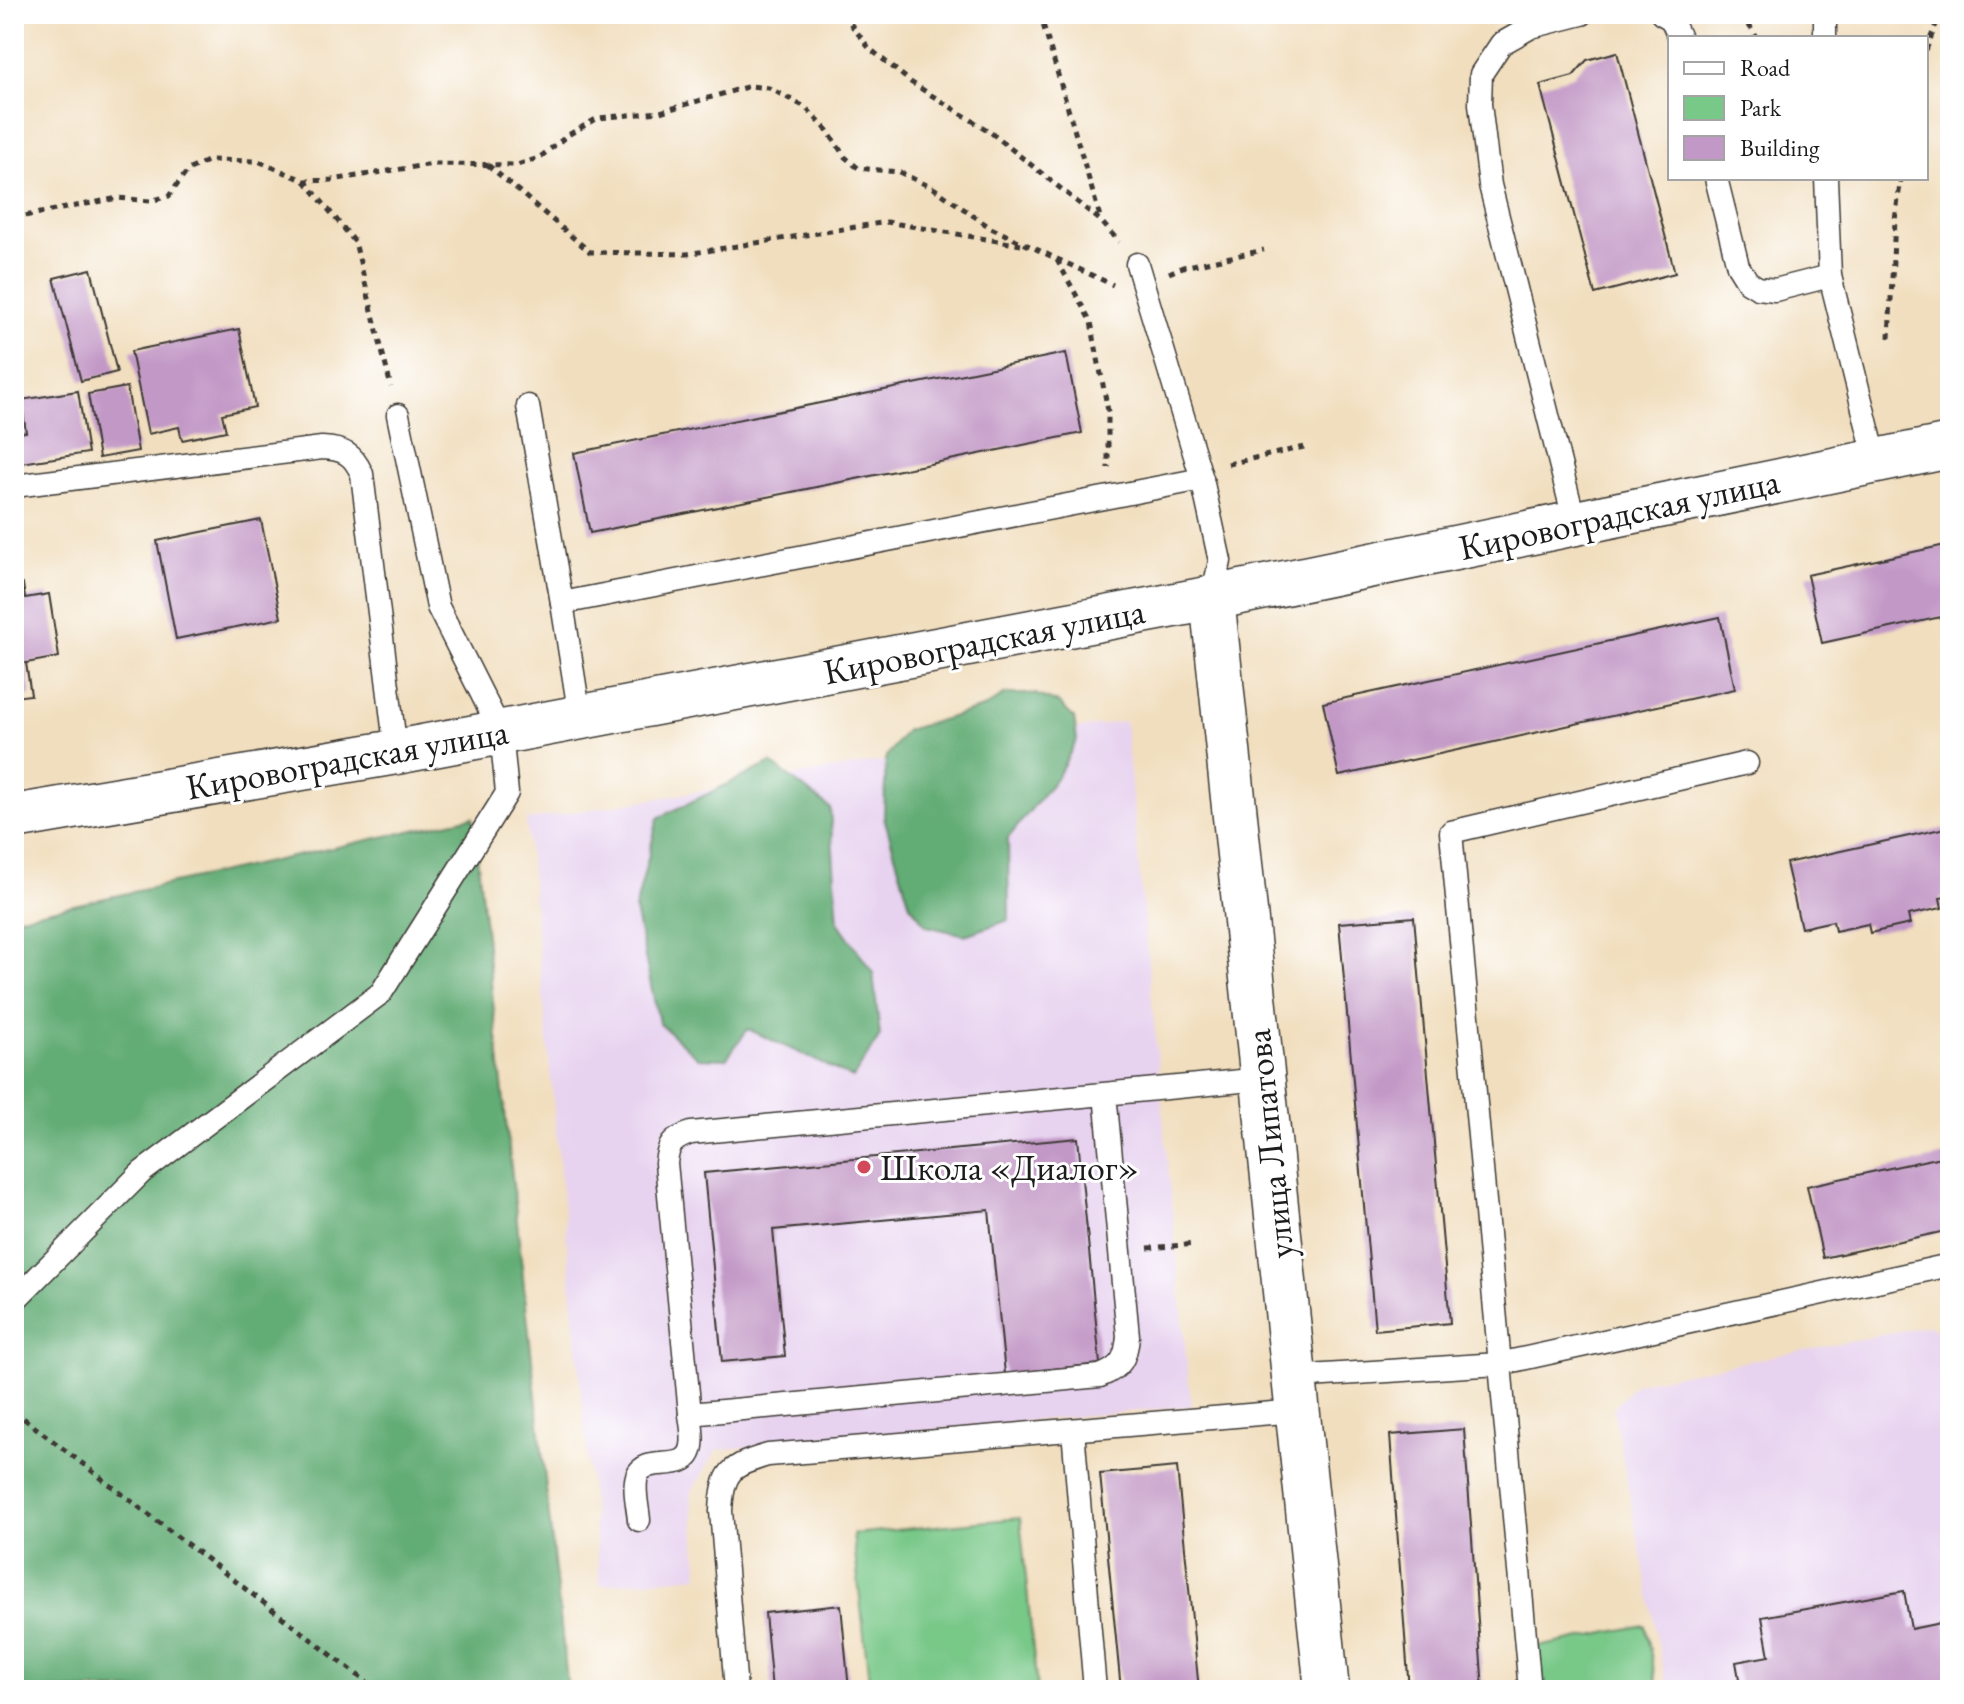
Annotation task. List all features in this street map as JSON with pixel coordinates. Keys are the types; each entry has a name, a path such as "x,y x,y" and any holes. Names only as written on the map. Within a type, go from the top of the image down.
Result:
{"street":[{"name":"Кировоградская улица","path":"14,817 396,752 1212,598 1950,446"},
{"name":"улица Липатова","path":"1212,598 1327,1690"}],"lane":[{"path":"1575,523 1490,185 1480,104 1481,74 1501,44 1531,27 1582,14"},
{"path":"1662,14 1671,19 1679,36"},
{"path":"1825,14 1825,36"},
{"path":"1716,180 1738,266 1748,282 1758,288 1775,290 1830,276"},
{"path":"1826,180 1830,276 1876,461"},
{"path":"1141,274 1201,475 1220,561 1212,598"},
{"path":"528,406 580,717"},
{"path":"14,1301 142,1172 381,993 507,793 501,732 438,607 398,415"},
{"path":"14,486 322,448 341,449 355,458 362,474 396,752"},
{"path":"562,603 1109,498 1201,475"},
{"path":"1530,1690 1451,832 1747,763"},
{"path":"639,1520 636,1483 642,1468 677,1463 690,1454 693,1444 666,1163 667,1148 675,1138 691,1133 1262,1079"},
{"path":"690,1414 1100,1376 1118,1369 1127,1354 1128,1336 1105,1094"},
{"path":"736,1690 721,1511 723,1484 738,1463 768,1455 1073,1430 1499,1364 1950,1265"},
{"path":"1073,1430 1095,1690"}],"path":[{"path":"843,14 869,48 912,83 989,131 1101,221 1141,274"},
{"path":"1040,14 1101,221"},
{"path":"1742,14 1756,36"},
{"path":"1928,45 1940,14"},
{"path":"14,218 118,198 150,201 169,196 188,170 209,160 258,161 305,181 332,180 433,164 517,165 539,158 568,135 598,118 660,112 750,86 769,88 805,107 827,130 845,157 858,168 899,172 935,189 991,228 1110,285 1141,274 1264,250"},
{"path":"488,165 590,252 687,254 887,222 1029,247"},
{"path":"1889,338 1895,220 1901,180"},
{"path":"305,181 355,242 398,415"},
{"path":"1056,259 1091,322 1108,411 1109,498"},
{"path":"1201,475 1309,446"},
{"path":"1176,1246 1195,1244"},
{"path":"14,1411 377,1690"}],"shaded area":[{"name":"Школа «Диалог»","path":"1125,721 1191,1406 717,1450 691,1493 699,1576 600,1585 526,820"},
{"path":"1928,1326 1950,1335 1950,1690 1667,1690 1613,1409 1636,1383"}],"green space":[{"path":"1005,694 1035,694 1059,703 1074,718 1077,740 1057,777 1008,838 1009,920 965,935 927,926 910,905 884,817 886,757 906,730 986,707"},
{"path":"771,763 830,808 838,922 873,973 880,1036 853,1078 748,1029 726,1059 698,1058 659,1023 635,910 658,818"},
{"path":"473,817 568,1690 14,1690 14,918"},
{"path":"1020,1518 1037,1690 870,1690 853,1534"},
{"path":"1645,1625 1658,1690 1539,1690 1533,1648"}],"building":[{"path":"1617,52 1675,273 1595,294 1540,85 1573,76 1587,60"},
{"path":"91,269 117,372 81,381 54,278"},
{"path":"239,329 255,407 222,414 226,431 182,440 179,427 148,434 131,351"},
{"path":"1066,353 1082,433 590,533 574,453"},
{"path":"127,387 138,451 99,458 88,394"},
{"path":"78,391 88,453 14,464 14,434 26,432 21,400"},
{"path":"261,520 281,618 176,639 157,541"},
{"path":"1950,544 1950,615 1822,643 1807,575"},
{"path":"23,584 25,598 49,594 59,657 26,663 31,695 14,697 14,586"},
{"path":"1720,617 1735,689 1339,776 1323,703"},
{"path":"1950,827 1950,896 1940,898 1942,908 1908,915 1910,924 1870,933 1868,924 1835,931 1833,921 1801,928 1786,863"},
{"path":"1414,917 1450,1323 1375,1330 1339,923"},
{"path":"1078,1138 1100,1364 1005,1374 989,1210 773,1230 785,1356 722,1362 704,1173"},
{"path":"1950,1155 1950,1230 1823,1258 1807,1186"},
{"path":"1464,1429 1483,1690 1409,1690 1390,1435"},
{"path":"1177,1467 1199,1690 1121,1690 1100,1474"},
{"path":"1904,1591 1911,1629 1945,1622 1950,1647 1950,1690 1741,1690 1736,1662 1769,1656 1762,1617"},
{"path":"841,1605 849,1690 772,1690 765,1613"}],"place":[{"name":"Школа «Диалог»","path":"864,1167"}]}
